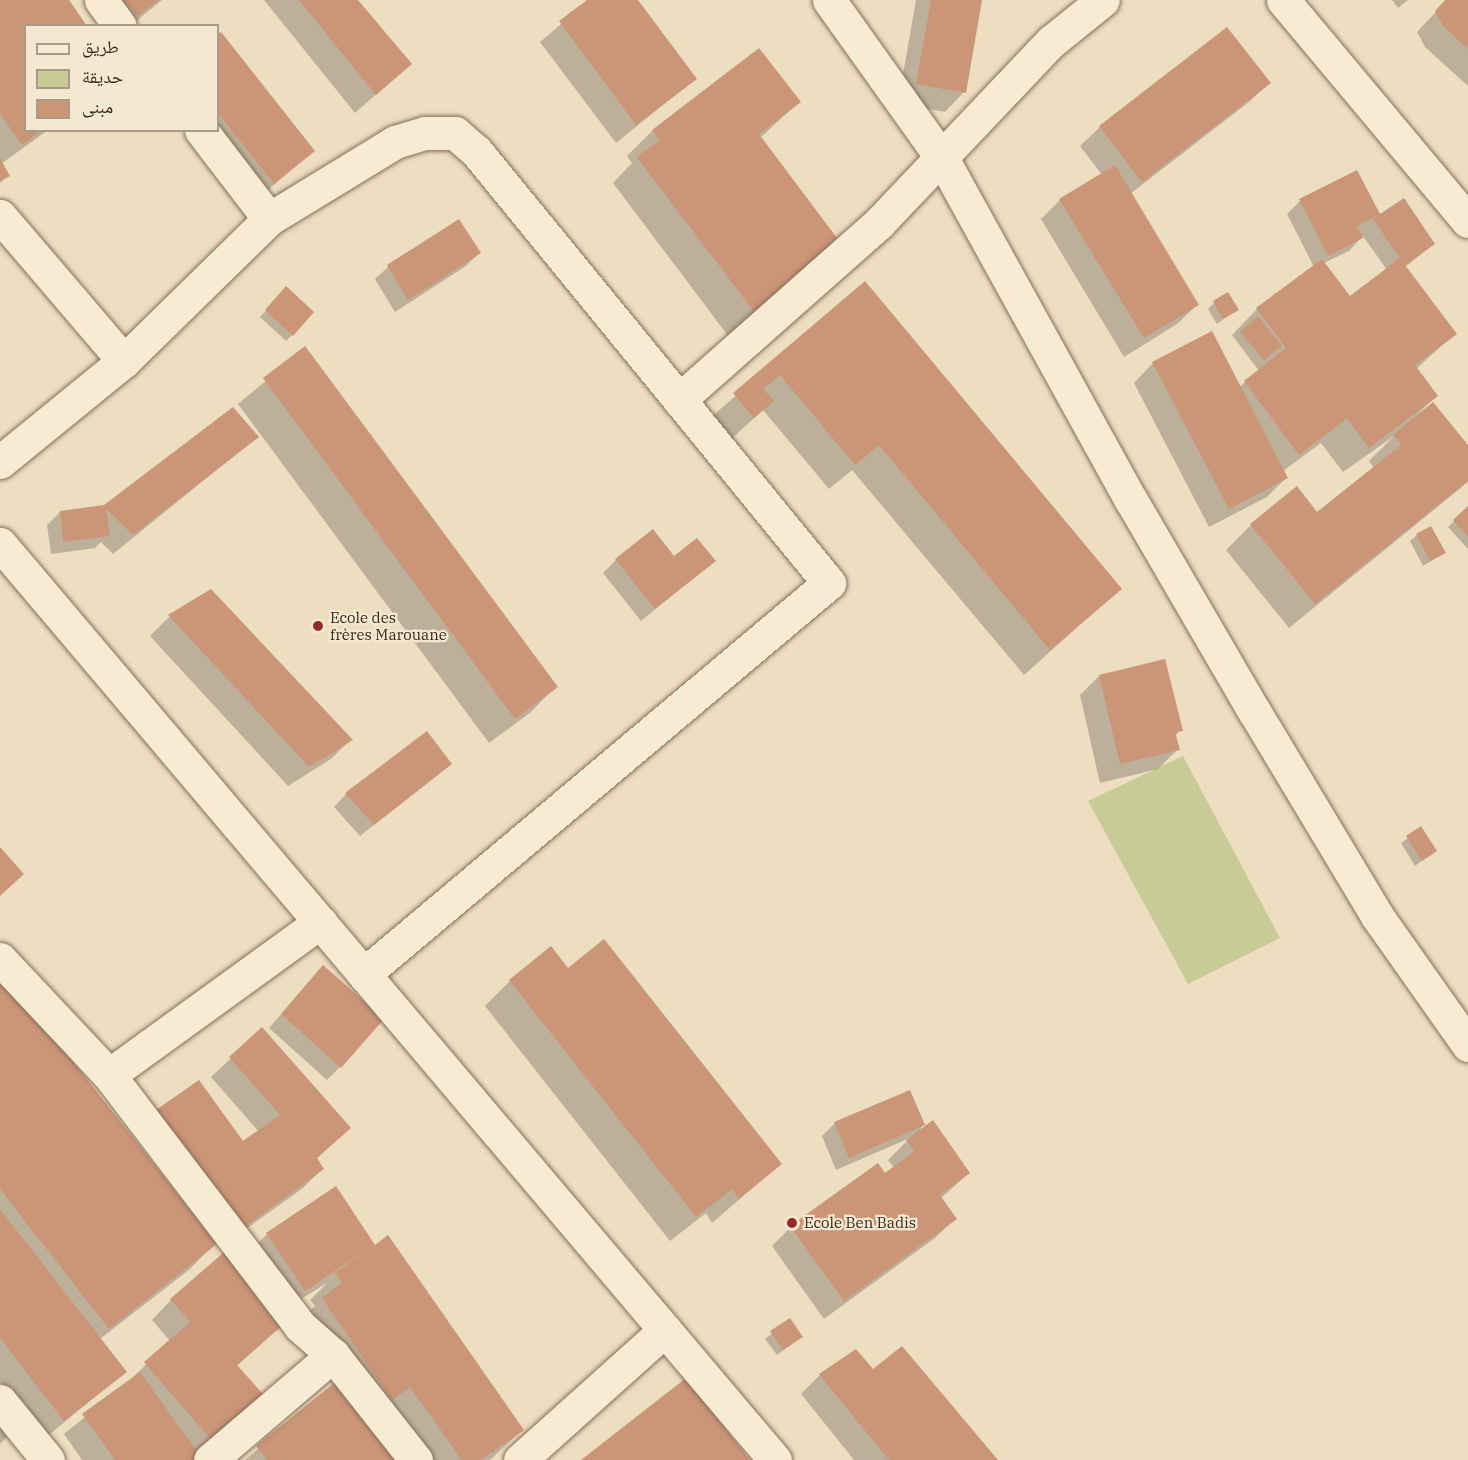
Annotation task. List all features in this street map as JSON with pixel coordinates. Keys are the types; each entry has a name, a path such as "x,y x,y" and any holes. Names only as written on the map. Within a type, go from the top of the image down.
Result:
{"street":[{"path":"101,0 119,24"},
{"path":"829,0 943,160 1131,500 1254,711 1377,916 1468,1045"},
{"path":"680,400 879,223 943,160 1053,41 1103,0"},
{"path":"1283,0 1468,220"},
{"path":"203,132 268,219"},
{"path":"0,462 124,361 268,219 395,142 425,133 455,133 476,151 829,583 364,974"},
{"path":"0,216 124,361"},
{"path":"0,544 775,1460"},
{"path":"109,1075 320,922"},
{"path":"0,959 109,1075 300,1326 333,1355 416,1460"},
{"path":"520,1460 665,1330"},
{"path":"210,1460 333,1355"},
{"path":"0,1401 48,1460"}],"green space":[{"path":"1183,756 1280,938 1188,984 1088,801"}],"building":[{"path":"0,0 69,0 86,24 24,24 24,132 39,132 22,145 0,114"},
{"path":"124,0 159,0 138,16"},
{"path":"299,0 358,0 412,64 376,95"},
{"path":"587,0 638,0 697,79 636,125 559,21"},
{"path":"931,0 982,0 966,93 916,84"},
{"path":"1445,0 1468,0 1468,49 1444,27 1435,11"},
{"path":"1227,27 1271,83 1142,182 1099,126"},
{"path":"221,32 315,151 274,184 219,114 219,33"},
{"path":"759,48 801,102 759,134 852,258 764,325 637,157 659,140 652,130"},
{"path":"0,158 10,176 0,181"},
{"path":"1115,165 1199,305 1144,338 1059,199"},
{"path":"1357,170 1380,214 1404,198 1435,244 1405,265 1457,334 1415,365 1438,396 1369,448 1347,418 1299,455 1244,381 1286,348 1256,308 1322,259 1350,296 1400,258 1373,219 1379,215 1357,226 1363,238 1328,256 1299,199"},
{"path":"459,219 481,253 408,300 387,265"},
{"path":"865,281 1122,589 1050,650 879,445 855,465 780,375 763,389 774,401 754,418 733,393"},
{"path":"286,286 314,312 293,336 265,310"},
{"path":"1228,292 1239,310 1223,319 1213,301"},
{"path":"1258,316 1282,346 1264,360 1240,332"},
{"path":"1212,331 1288,478 1229,509 1152,362"},
{"path":"305,346 558,687 515,719 263,378"},
{"path":"1433,402 1468,445 1468,481 1315,604 1250,524 1297,486 1317,512 1401,445 1393,435"},
{"path":"233,407 259,437 133,535 106,509 110,536 63,542 60,511 104,505"},
{"path":"1468,506 1468,537 1453,520"},
{"path":"1431,526 1446,553 1430,561 1416,534"},
{"path":"653,529 674,556 697,538 716,561 655,609 615,559"},
{"path":"211,589 353,740 309,767 168,615"},
{"path":"1165,659 1183,731 1175,732 1180,750 1120,764 1099,675"},
{"path":"427,731 452,764 374,825 345,793"},
{"path":"1421,826 1437,851 1422,861 1406,836"},
{"path":"0,847 24,874 0,896"},
{"path":"604,939 782,1164 739,1199 732,1189 696,1217 509,980 551,946 568,968"},
{"path":"323,965 384,1019 341,1068 281,1014"},
{"path":"0,969 217,1244 109,1329 0,1189"},
{"path":"262,1027 351,1128 317,1158 324,1169 242,1229 156,1110 199,1080 243,1141 280,1115 229,1057"},
{"path":"910,1090 925,1125 849,1158 834,1122"},
{"path":"933,1120 970,1173 940,1195 957,1219 844,1301 790,1226 878,1163 885,1173 915,1151 906,1140"},
{"path":"336,1186 375,1245 388,1235 524,1430 481,1460 462,1460 410,1387 392,1400 322,1298 342,1283 335,1273 369,1248 305,1291 266,1233"},
{"path":"0,1209 127,1372 64,1421 0,1338"},
{"path":"230,1247 291,1318 237,1365 278,1411 226,1457 144,1362 190,1322 170,1299"},
{"path":"790,1318 803,1337 783,1350 770,1331"},
{"path":"902,1346 998,1460 889,1460 819,1374 856,1349 873,1369"},
{"path":"140,1372 203,1460 115,1460 82,1414"},
{"path":"686,1378 750,1460 581,1460"},
{"path":"338,1380 403,1460 267,1460 256,1446"}],"place":[{"name":"Ecole des frères Marouane","path":"318,626"},
{"name":"Ecole Ben Badis","path":"792,1223"}]}
